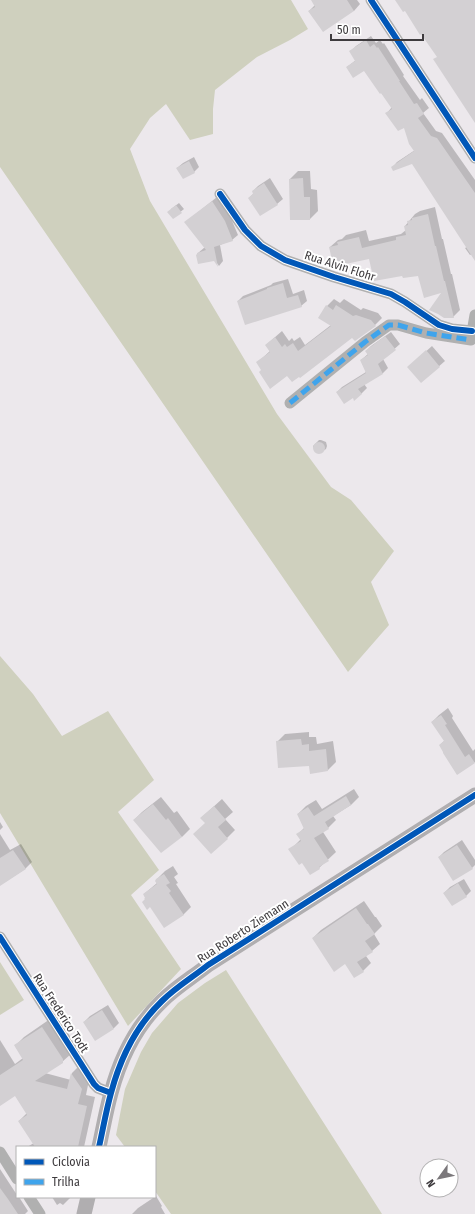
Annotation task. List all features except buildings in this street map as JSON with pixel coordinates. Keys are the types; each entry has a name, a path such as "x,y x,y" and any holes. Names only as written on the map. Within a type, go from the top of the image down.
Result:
{"main road":[{"name":"Rua Roberto Ziemann","path":"99,1146 111,1093 120,1066 136,1035 162,1001 179,986 208,965 475,795"},
{"path":"84,1214 88,1198"}],"street":[{"path":"371,0 475,158"},
{"name":"Rua Alvin Flohr","path":"220,194 250,236 261,246 285,260 334,277 391,294 439,325 471,338"},
{"path":"290,404 365,342 389,325 398,325 426,333 471,338 475,315"},
{"name":"Rua Frederico Todt","path":"0,938 94,1084 98,1088 111,1093"},
{"path":"0,1152 16,1177"},
{"path":"30,1198 40,1214"}],"green space":[{"path":"0,0 291,0 308,29 257,57 215,90 213,134 190,140 166,104 150,118 130,149 150,201 277,414 331,487 351,500 394,551 371,582 389,625 348,672 0,167"},
{"path":"0,656 33,694 62,736 108,711 154,780 118,812 159,870 131,895 181,969 128,1026 0,813"},
{"path":"0,962 24,1000 0,1015"},
{"path":"226,970 382,1214 171,1214 156,1192 156,1146 124,1146 116,1135 125,1089 141,1052 152,1033 178,1003"}],"marked path":[{"path":"290,403 365,342 389,325 398,325 426,333 471,340"}],"cycle path":[{"path":"371,0 475,158"},
{"path":"220,194 245,230 261,246 285,260 334,277 391,294 439,325 452,329 472,331"},
{"path":"99,1146 111,1093 124,1055 137,1032 153,1010 167,996 208,965 475,795"},
{"path":"0,937 94,1084 98,1088 111,1093"}]}
